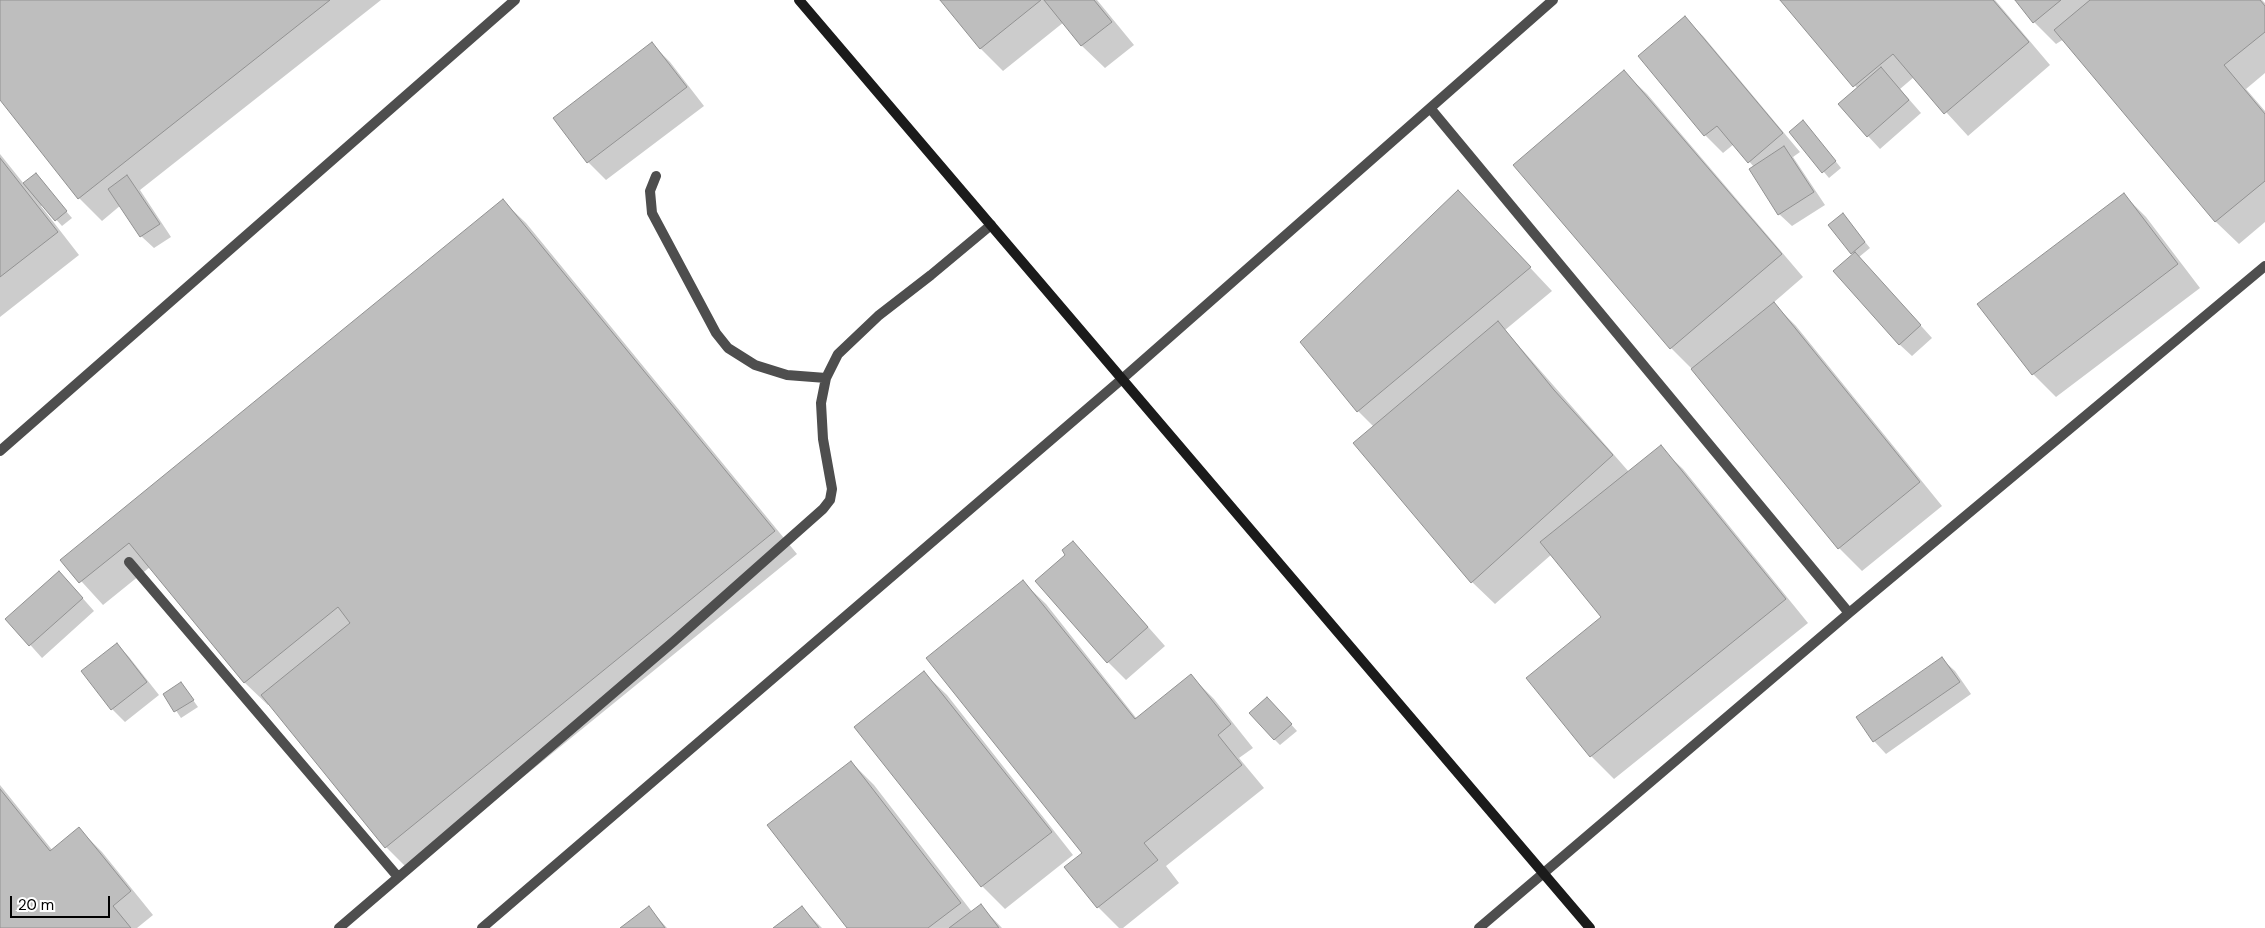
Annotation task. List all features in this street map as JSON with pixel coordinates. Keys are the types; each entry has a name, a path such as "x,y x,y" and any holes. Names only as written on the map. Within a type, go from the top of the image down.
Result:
{"street":[{"path":"0,451 514,0"},
{"path":"799,0 1590,928"},
{"path":"482,928 1122,379 1553,0"},
{"path":"1430,108 1849,613"},
{"path":"656,176 650,191 652,213 716,333 728,348 755,365 787,375 826,378"},
{"path":"339,928 673,642 823,509 830,500 832,489 823,439 821,403 826,378 838,354 878,316 991,225"},
{"path":"1479,928 1849,613 2265,266"},
{"path":"129,562 398,876"}],"building":[{"path":"0,0 330,0 78,199 0,100"},
{"path":"940,0 1041,0 980,49"},
{"path":"1044,0 1094,0 1112,22 1081,46"},
{"path":"1780,0 1993,0 2029,42 1944,114 1893,54 1853,87"},
{"path":"2015,0 2061,0 2033,23"},
{"path":"2090,0 2260,0 2265,6 2265,32 2224,65 2265,114 2265,181 2215,222 2054,30"},
{"path":"1685,16 1783,133 1748,163 1717,126 1704,136 1638,56"},
{"path":"652,42 687,87 587,163 553,118"},
{"path":"1881,67 1909,100 1867,137 1838,104"},
{"path":"1624,70 1782,254 1670,349 1513,165"},
{"path":"1803,120 1836,161 1822,173 1789,132"},
{"path":"1784,146 1814,192 1778,215 1749,169"},
{"path":"0,158 58,232 0,277"},
{"path":"36,173 67,211 55,221 23,183"},
{"path":"127,175 160,224 140,237 108,189"},
{"path":"1458,190 1531,267 1357,412 1300,342"},
{"path":"2124,193 2178,264 2032,375 1977,304"},
{"path":"503,199 775,531 385,848 261,695 350,623 338,607 244,683 129,543 79,583 60,560"},
{"path":"1843,213 1865,242 1851,254 1828,225"},
{"path":"1855,252 1921,325 1899,345 1833,271"},
{"path":"1774,302 1920,482 1838,549 1691,369"},
{"path":"1498,321 1554,390 1613,455 1471,583 1353,443"},
{"path":"1661,445 1786,599 1590,757 1526,678 1601,617 1540,542"},
{"path":"1073,541 1148,627 1107,663 1035,581 1065,555 1062,550"},
{"path":"59,571 83,598 29,646 5,619"},
{"path":"1023,580 1135,719 1191,674 1231,724 1218,735 1242,765 1144,843 1158,860 1097,908 1064,867 1082,853 926,658"},
{"path":"117,643 147,682 111,710 81,671"},
{"path":"1942,657 1960,682 1873,742 1856,717"},
{"path":"924,671 1052,832 981,887 854,727"},
{"path":"181,682 194,700 174,712 163,694"},
{"path":"1267,697 1292,724 1274,740 1249,713"},
{"path":"851,761 961,903 928,928 847,928 767,825"},
{"path":"0,789 50,851 79,827 131,891 113,906 131,928 0,928"},
{"path":"981,904 999,928 949,928"},
{"path":"649,906 665,928 620,928"},
{"path":"802,906 819,928 773,928"}]}
